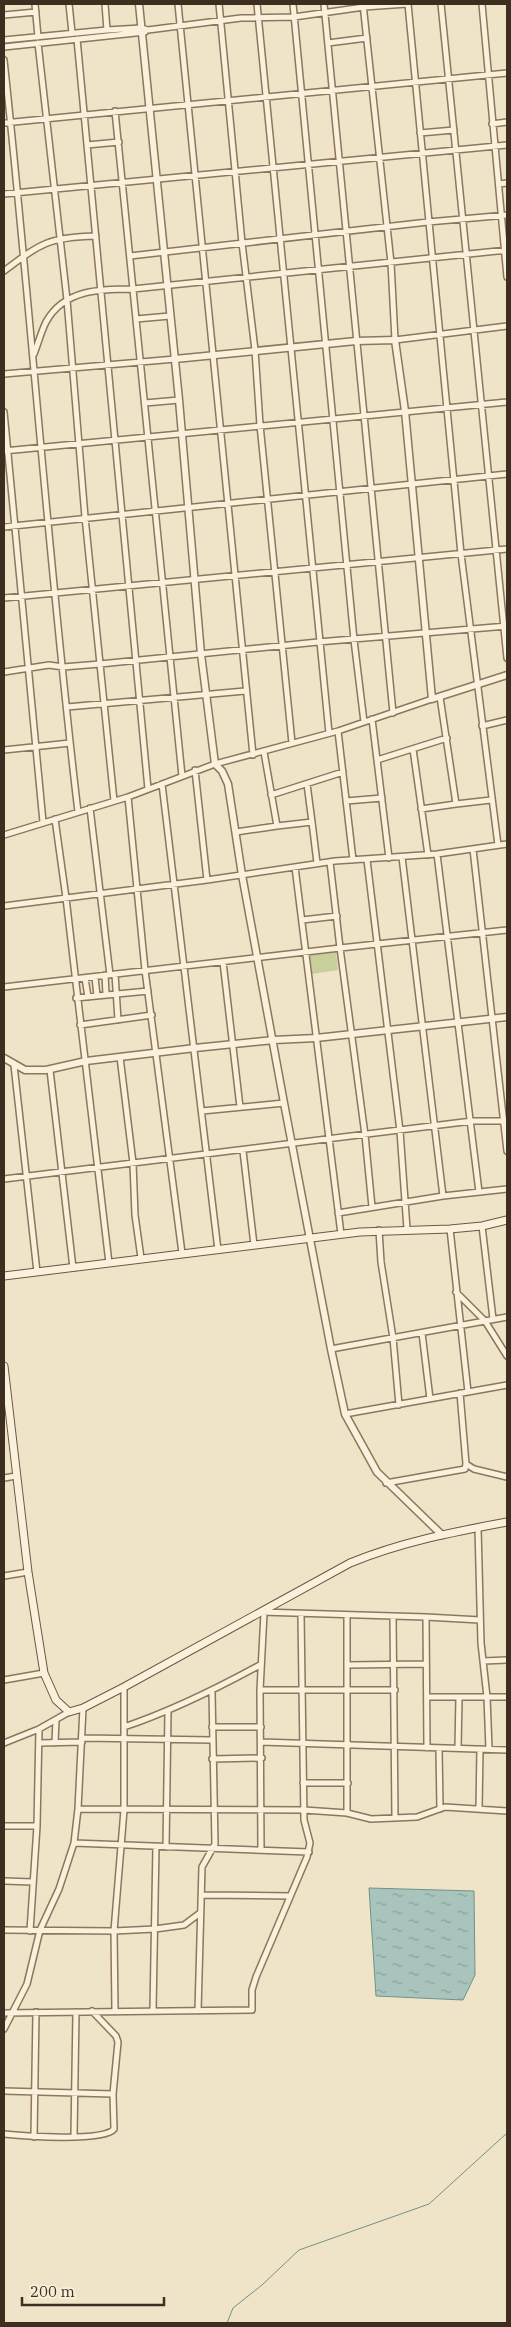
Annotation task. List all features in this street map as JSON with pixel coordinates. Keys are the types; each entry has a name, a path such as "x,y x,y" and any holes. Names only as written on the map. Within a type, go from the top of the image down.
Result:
{"main road":[{"path":"4,1276 341,1234 379,1230 450,1229 482,1226 507,1220"},
{"path":"4,1366 5,1399 28,1572 44,1674 56,1700 69,1712 83,1708 124,1687 350,1563 380,1551 442,1535 507,1522"}],"street":[{"path":"35,4 38,37"},
{"path":"69,4 72,33"},
{"path":"105,4 107,30"},
{"path":"139,4 179,400 201,654 215,764 226,776 242,875 330,1349 345,1414 371,1463 386,1483 408,1501 442,1535"},
{"path":"178,4 245,691 253,755"},
{"path":"219,4 242,243 255,350 260,426 292,743"},
{"path":"257,4 313,566 318,642 329,733"},
{"path":"293,4 354,640 364,722"},
{"path":"324,4 393,713"},
{"path":"4,47 77,40 220,20 294,17 325,14 363,5 407,4 461,554 498,845"},
{"path":"441,4 507,658"},
{"path":"482,4 492,124 505,216 507,277"},
{"path":"363,5 391,263 395,340 405,411 432,699"},
{"path":"4,15 36,12"},
{"path":"4,40 107,30 141,31"},
{"path":"328,43 367,38"},
{"path":"77,40 148,789"},
{"path":"38,43 67,300 78,444 114,801"},
{"path":"4,60 25,256 33,371 78,812"},
{"path":"4,123 507,74"},
{"path":"115,111 182,776"},
{"path":"492,124 507,122"},
{"path":"420,133 454,130"},
{"path":"87,146 119,142"},
{"path":"4,194 507,145"},
{"path":"499,184 507,184"},
{"path":"130,256 387,226 505,216"},
{"path":"4,271 45,242 59,238 96,236"},
{"path":"33,356 47,321 56,309 67,300 81,294 102,289 133,289 349,268 506,250"},
{"path":"136,319 170,316"},
{"path":"4,374 356,341 395,340 475,328 507,326"},
{"path":"145,402 179,400"},
{"path":"6,451 507,402"},
{"path":"4,412 6,451 22,596 27,670 42,822"},
{"path":"4,526 507,474"},
{"path":"4,598 194,580 313,566 507,549"},
{"path":"4,672 27,670 49,665 63,667 100,664 318,642 505,626"},
{"path":"4,835 128,797 195,770 329,733 507,676"},
{"path":"67,707 139,699 245,691"},
{"path":"440,697 456,804"},
{"path":"372,719 389,858"},
{"path":"482,726 507,720"},
{"path":"338,730 354,860"},
{"path":"377,760 447,738"},
{"path":"4,750 70,743"},
{"path":"413,749 428,855"},
{"path":"264,752 277,826"},
{"path":"195,770 207,880"},
{"path":"271,795 343,772"},
{"path":"162,784 218,1250"},
{"path":"307,784 318,863"},
{"path":"128,797 145,970 182,1253"},
{"path":"346,801 382,798"},
{"path":"421,809 491,800"},
{"path":"90,808 110,975 116,993 118,1020"},
{"path":"55,819 66,898 76,998 86,1061 109,1263"},
{"path":"236,832 312,822"},
{"path":"4,906 175,885 318,863 428,855 507,844"},
{"path":"473,849 484,933 491,1019 505,1121 507,1151"},
{"path":"437,854 472,1121 479,1192"},
{"path":"402,857 443,1196"},
{"path":"367,860 400,1131 407,1229"},
{"path":"330,862 365,1135 372,1207"},
{"path":"295,867 341,1234"},
{"path":"302,920 337,916"},
{"path":"4,987 258,959 412,939 507,930"},
{"path":"223,962 240,1107"},
{"path":"106,994 110,975"},
{"path":"94,977 97,996"},
{"path":"85,978 88,997"},
{"path":"76,998 148,991"},
{"path":"80,1024 152,1015"},
{"path":"4,1058 14,1065 30,1071 50,1070 86,1061 195,1048 316,1038 507,1017"},
{"path":"120,1057 133,1163 135,1215 141,1258"},
{"path":"14,1065 38,1272"},
{"path":"50,1070 73,1268"},
{"path":"501,1089 507,1088"},
{"path":"202,1111 284,1103"},
{"path":"4,1179 244,1151 292,1142 435,1127 472,1121 505,1121"},
{"path":"244,1151 254,1245"},
{"path":"338,1213 443,1196 507,1189"},
{"path":"482,1226 494,1319"},
{"path":"450,1229 468,1392"},
{"path":"379,1230 381,1262 399,1404"},
{"path":"456,1292 485,1321 507,1356"},
{"path":"330,1349 507,1317"},
{"path":"422,1332 430,1399"},
{"path":"345,1414 507,1385"},
{"path":"386,1483 465,1469 460,1393"},
{"path":"466,1464 474,1469 507,1477"},
{"path":"4,1478 16,1476"},
{"path":"478,1528 480,1620 487,1697 489,1749"},
{"path":"4,1576 28,1572"},
{"path":"261,1850 260,1665 262,1612 301,1615 393,1616 480,1620"},
{"path":"4,2013 252,2010 252,1990 256,1977 309,1852 310,1842 304,1810 303,1783 301,1615"},
{"path":"347,1616 349,1745 347,1813"},
{"path":"393,1616 395,1818"},
{"path":"426,1617 427,1748"},
{"path":"483,1661 507,1660"},
{"path":"348,1665 426,1664"},
{"path":"124,1727 212,1692 260,1665"},
{"path":"4,1680 44,1674"},
{"path":"115,2011 114,1931 124,1810 124,1687"},
{"path":"260,1690 394,1690"},
{"path":"198,2011 200,1913 203,1895 202,1867 214,1848 212,1692"},
{"path":"427,1697 507,1697"},
{"path":"458,1748 459,1697"},
{"path":"4,2029 31,1973 40,1930 59,1889 74,1843 83,1740 83,1708"},
{"path":"166,1847 168,1711"},
{"path":"4,1743 38,1729 69,1712"},
{"path":"55,1743 56,1720"},
{"path":"212,1727 261,1727"},
{"path":"30,1931 37,1826 38,1729"},
{"path":"39,1744 124,1739 212,1740"},
{"path":"261,1742 507,1750"},
{"path":"439,1748 440,1809"},
{"path":"479,1809 480,1749"},
{"path":"212,1758 262,1758"},
{"path":"303,1783 348,1783"},
{"path":"78,1809 304,1810 347,1813 371,1819 417,1817 440,1809 507,1811"},
{"path":"4,1826 37,1826"},
{"path":"74,1843 309,1852"},
{"path":"153,2010 156,1846"},
{"path":"4,1881 33,1882"},
{"path":"203,1895 290,1896"},
{"path":"4,1930 114,1931 155,1929 184,1925 200,1913"},
{"path":"34,2137 36,2012"},
{"path":"74,2136 76,2012"},
{"path":"4,2134 34,2137 107,2135 112,2132 115,2125 113,2094 118,2042 116,2036 92,2012"},
{"path":"4,2091 113,2094"}],"green space":[{"path":"336,952 338,970 312,974 310,955"}],"water":[{"path":"369,1888 474,1891 475,1975 463,2000 376,1996"}],"waterway":[{"path":"227,2323 233,2308 262,2285 299,2250 429,2204 507,2133"}]}
